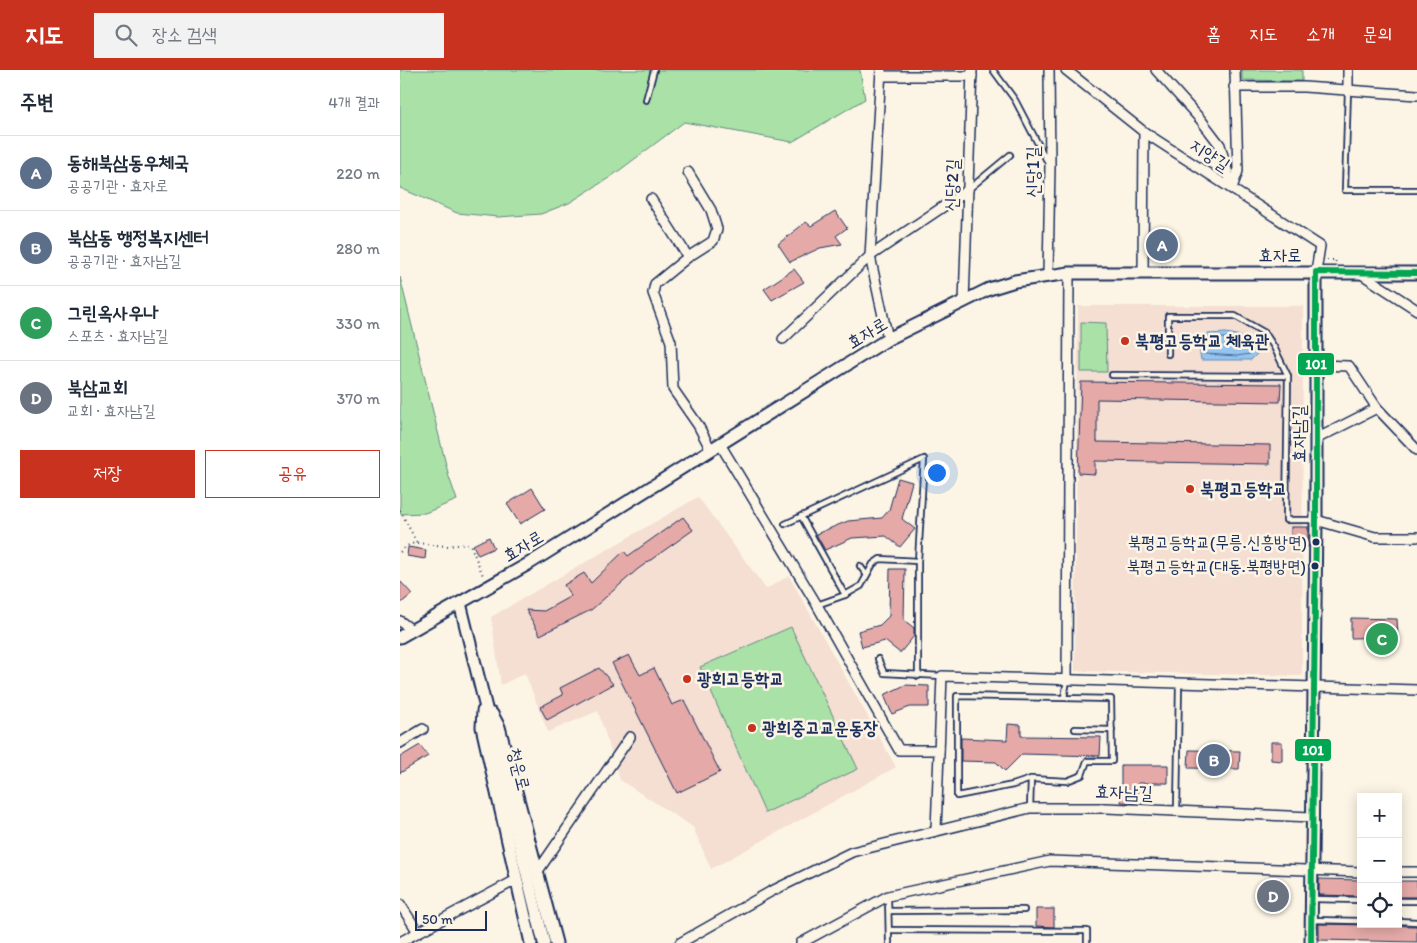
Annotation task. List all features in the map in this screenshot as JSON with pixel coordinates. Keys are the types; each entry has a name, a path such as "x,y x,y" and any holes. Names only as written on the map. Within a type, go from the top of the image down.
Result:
{"street":[{"name":"신당1길","path":"1048,275 1049,70"},
{"name":"지양길","path":"1066,70 1144,132 1320,246 1316,272"},
{"path":"1156,70 1202,120 1220,146 1232,188"},
{"path":"1232,188 1238,170 1234,87 1235,70"},
{"path":"1348,70 1348,90"},
{"path":"888,339 870,256 881,73 972,73"},
{"name":"신당2길","path":"964,302 972,73"},
{"path":"1234,87 1304,87 1417,95"},
{"path":"1143,273 1144,132"},
{"path":"688,172 711,210 717,229 713,241 688,257 656,284 653,293 671,342 673,389 715,447 817,605 899,750 939,750"},
{"path":"783,340 870,256 968,190"},
{"path":"651,199 688,257"},
{"name":"효자남길","path":"1311,943 1316,520 1316,272"},
{"path":"1360,272 1417,310"},
{"path":"1067,680 1068,273"},
{"name":"효자로","path":"400,637 530,563 888,339 989,289 1048,275 1068,273 1417,273"},
{"path":"1316,365 1349,366 1377,408 1417,450"},
{"path":"1316,439 1377,408"},
{"path":"1316,520 1375,537 1417,537"},
{"name":"청운로","path":"460,603 544,943"},
{"path":"400,621 412,630"},
{"path":"936,830 942,676 1417,690"},
{"path":"484,699 499,727 556,943"},
{"path":"484,699 482,727 531,943"},
{"path":"400,743 423,729"},
{"path":"538,871 630,737"},
{"name":"효자남길","path":"680,943 770,892 852,852 1030,808 1177,811 1312,817"},
{"path":"801,943 888,896 1050,861 1312,872 1357,872"},
{"path":"1402,872 1417,872"},
{"path":"400,942 516,880"},
{"path":"400,904 418,932"}],"lane":[{"path":"646,100 654,70"},
{"path":"993,70 1015,100 1050,166"},
{"path":"1348,90 1345,190 1417,190"},
{"path":"968,190 1010,155"},
{"path":"1168,354 1168,316 1235,316 1265,333 1288,376 1286,520 1316,520"},
{"path":"1112,375 1288,376"},
{"path":"785,524 924,458 918,560 918,676"},
{"path":"801,516 845,595"},
{"path":"817,605 845,595 861,586 873,564 880,559 918,560"},
{"path":"860,566 866,574"},
{"path":"878,659 884,673 942,676"},
{"path":"1064,698 1067,680"},
{"path":"1177,811 1179,684"},
{"path":"957,696 1111,699 1112,730 1112,761 1087,761 1082,776 1067,781 1031,779 1013,785 958,796 957,696"},
{"path":"1075,729 1112,730"},
{"path":"1030,808 1031,779"},
{"path":"888,896 889,943"},
{"path":"1312,899 1357,900"},
{"path":"1402,901 1417,901"},
{"path":"889,911 1024,910"},
{"path":"1312,920 1357,921"},
{"path":"1402,921 1417,922"},
{"path":"889,930 1087,931 1086,943"}],"path":[{"path":"400,510 416,542"},
{"path":"400,552 416,542 446,546 470,544 488,587"}],"shaded area":[{"name":"북평고등학교","path":"1078,306 1303,306 1302,676 1075,671"},
{"name":"광희고등학교","path":"698,497 766,589 789,576 896,767 711,869 693,827 620,780 598,711 548,732 525,673 501,685 491,617"}],"green space":[{"path":"400,70 860,70 865,99 792,142 684,122 612,176 569,203 541,214 498,217 457,213 400,188"},
{"path":"1242,70 1302,70 1302,81 1242,80"},
{"path":"400,277 449,477 457,500 425,513 400,514"},
{"path":"1081,322 1106,323 1107,372 1081,372"},
{"path":"791,627 858,769 765,813 700,667"}],"water":[{"path":"1226,333 1237,335 1249,341 1257,354 1251,360 1201,360 1198,341 1207,334"}],"building":[{"path":"835,211 847,228 836,236 842,244 820,248 790,262 778,244 806,222 811,226"},
{"path":"794,269 804,282 772,300 764,289"},
{"path":"1081,382 1281,384 1280,402 1097,399 1097,442 1270,445 1270,464 1095,461 1095,474 1078,473"},
{"path":"898,478 912,482 902,519 915,529 900,547 886,536 852,538 825,550 816,534 848,521 882,518 889,510"},
{"path":"532,488 545,509 520,524 507,504"},
{"path":"683,517 693,530 638,569 591,610 540,635 526,610 544,611 571,596 564,585 584,573 591,583 624,551 628,556"},
{"path":"1291,527 1308,527 1308,547 1291,547"},
{"path":"489,537 494,548 478,555 473,545"},
{"path":"408,547 426,550 425,559 407,556"},
{"path":"890,569 905,569 904,620 914,628 914,636 900,653 885,641 862,647 858,631 880,625 889,616"},
{"path":"400,581 412,594 400,604"},
{"path":"1351,618 1397,619 1398,637 1351,638"},
{"path":"629,655 640,675 654,668 672,705 684,700 720,772 677,793 612,663"},
{"path":"599,668 613,684 547,720 540,707 563,695 560,688"},
{"path":"905,685 929,686 929,707 910,707 892,714 884,695"},
{"path":"1008,724 1021,725 1021,736 1101,737 1100,756 1022,754 1005,771 996,762 961,761 961,738 1007,740"},
{"path":"1271,742 1282,742 1282,761 1271,760"},
{"path":"420,745 428,756 400,773 400,757"},
{"path":"1189,750 1240,751 1239,769 1188,768"},
{"path":"1121,765 1168,765 1168,783 1138,783 1138,803 1121,802"},
{"path":"1319,879 1357,880 1357,896 1319,895"},
{"path":"1402,881 1417,881 1417,897 1402,897"},
{"path":"1036,909 1054,909 1054,927 1036,926"},
{"path":"1319,924 1357,925 1357,928 1417,926 1417,942 1319,940"}],"transit line":[{"name":"101","path":"1311,943 1316,520 1316,272 1417,273"}],"place":[{"name":"동해북삼동우체국","path":"1162,245"},
{"name":"북평고등학교 체육관","path":"1125,341"},
{"name":"북평고등학교","path":"1190,489"},
{"name":"북평고등학교(무릉.신흥방면)","path":"1316,542"},
{"name":"북평고등학교(대동.북평방면)","path":"1315,566"},
{"name":"그린옥사우나","path":"1382,639"},
{"name":"광희고등학교","path":"687,679"},
{"name":"광희중고교운동장","path":"752,728"},
{"name":"북삼동 행정복지센터","path":"1214,760"},
{"name":"북삼교회","path":"1273,896"}]}
